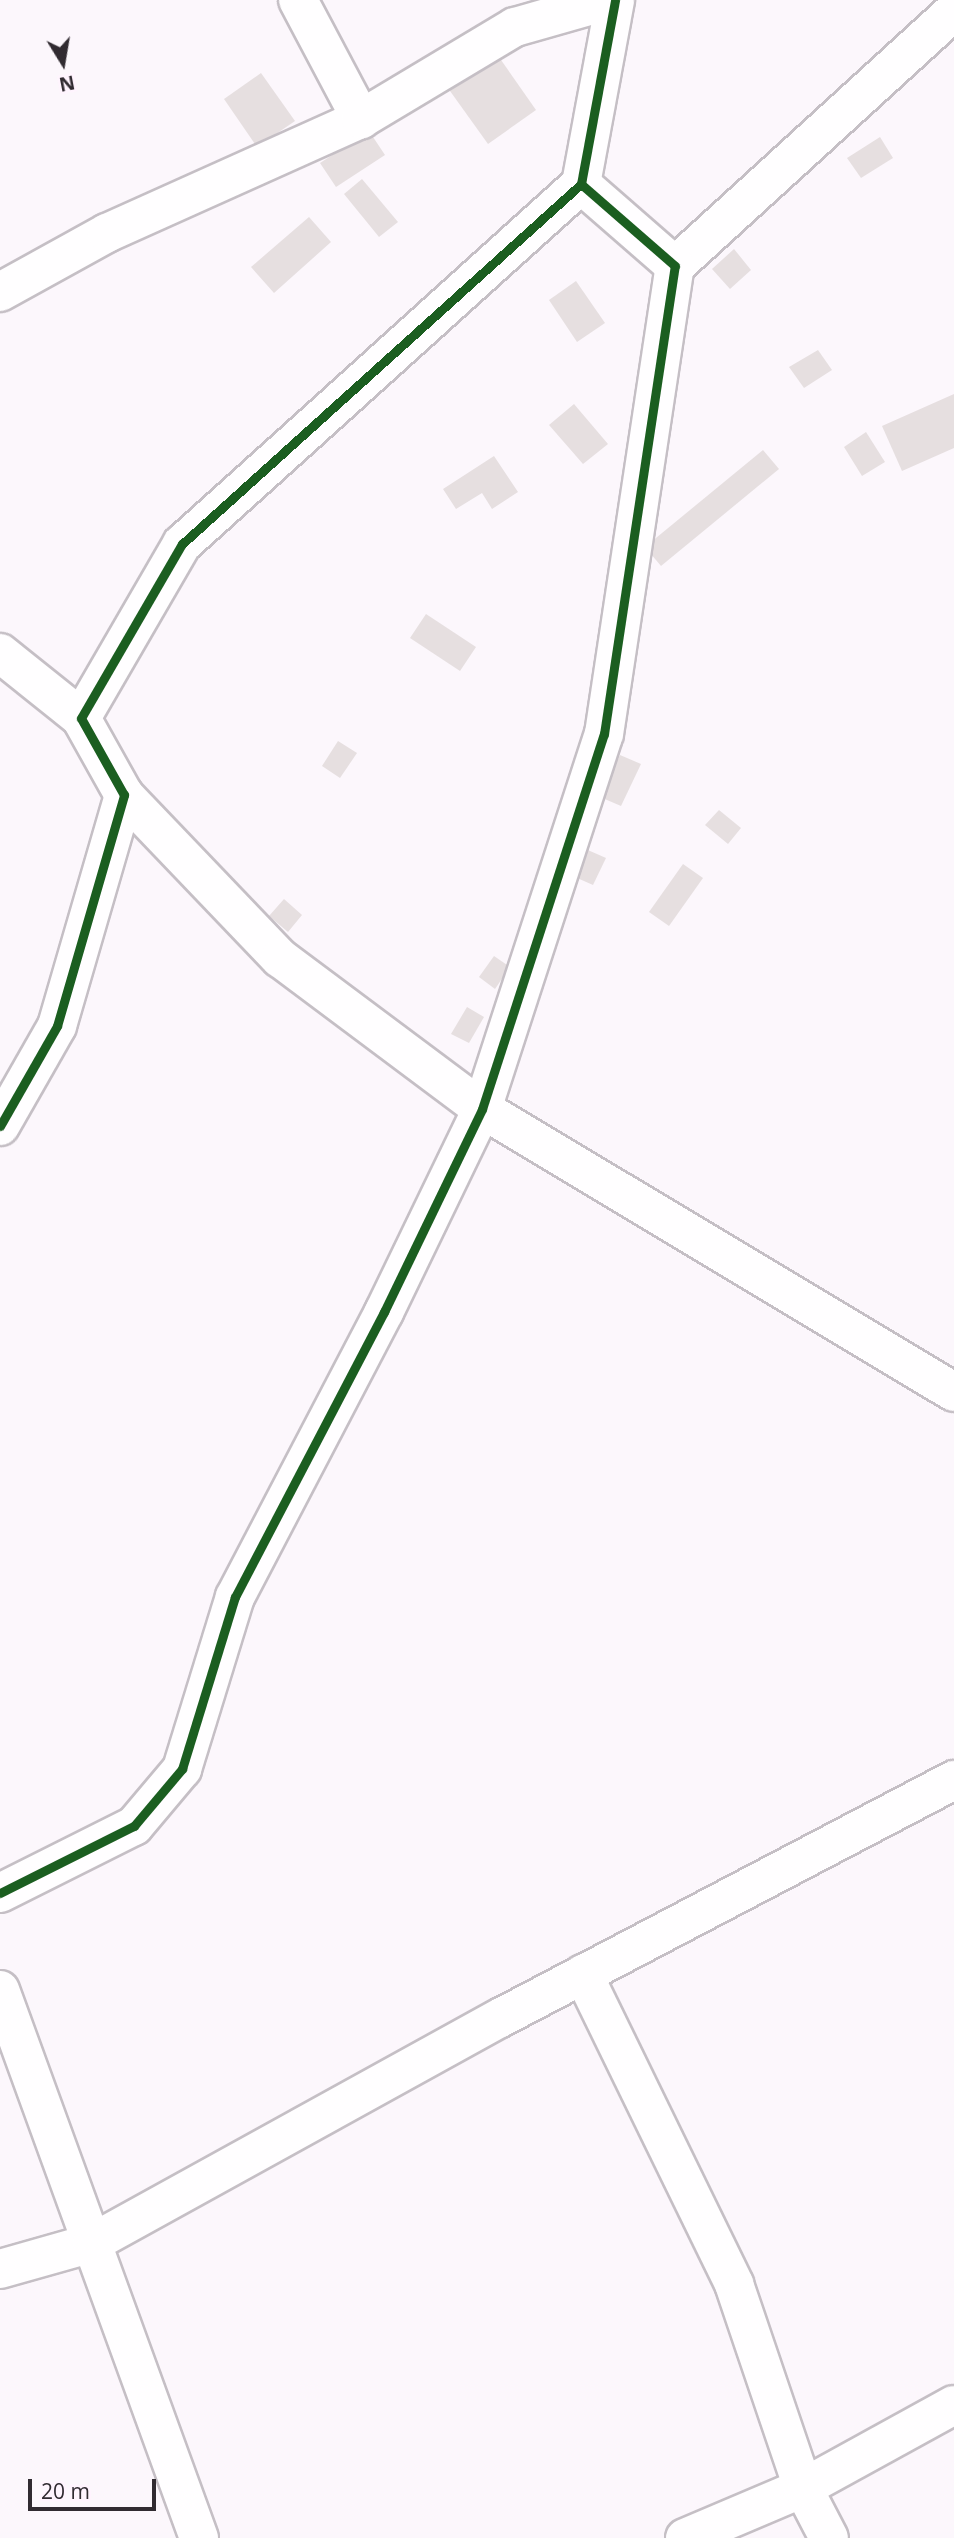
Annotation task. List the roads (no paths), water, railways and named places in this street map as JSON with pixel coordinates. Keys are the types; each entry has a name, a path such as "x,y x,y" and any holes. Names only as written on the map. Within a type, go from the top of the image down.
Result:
{"street":[{"path":"298,0 361,119"},
{"path":"0,292 107,233 361,119 515,27 612,0 581,184 182,544 81,718"},
{"path":"0,1893 135,1826 182,1769 235,1597 384,1312 482,1109 604,734 675,266 954,11"},
{"path":"581,184 675,266"},
{"path":"0,653 81,718 124,795 279,958 482,1109 954,1392"},
{"path":"0,1126 57,1026 124,795"},
{"path":"0,2269 92,2243 583,1973 954,1780"},
{"path":"583,1973 734,2284 803,2488 829,2538"},
{"path":"0,1990 199,2538"},
{"path":"685,2538 803,2488 954,2405"}]}
